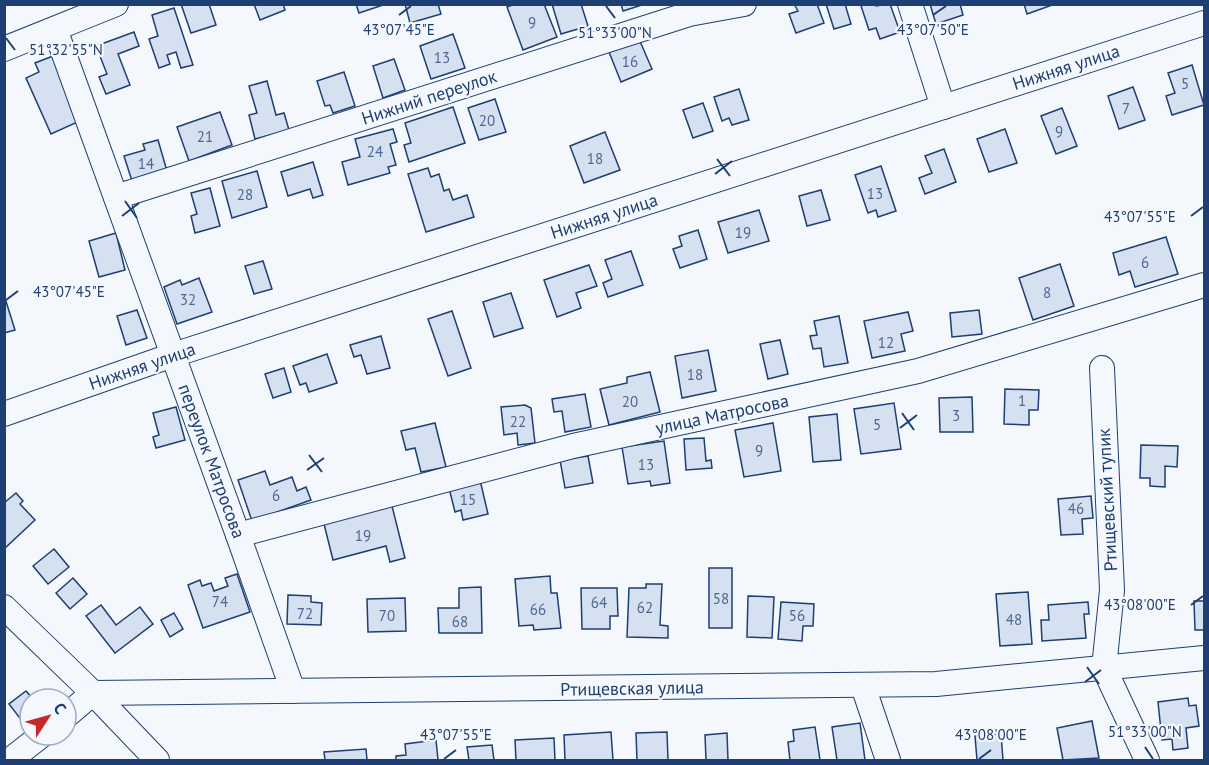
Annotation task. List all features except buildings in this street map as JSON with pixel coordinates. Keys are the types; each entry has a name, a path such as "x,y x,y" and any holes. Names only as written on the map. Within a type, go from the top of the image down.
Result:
{"street":[{"path":"4,49 116,4"},
{"name":"Нижний переулок","path":"116,197 689,14 744,4"},
{"path":"910,4 943,107"},
{"name":"Нижняя улица","path":"4,414 173,355 1204,23"},
{"name":"переулок Матросова","path":"55,29 293,692"},
{"name":"улица Матросова","path":"238,535 573,446 918,371 1204,285"},
{"name":"Ртищевский тупик","path":"1101,368 1112,590 1104,668"},
{"path":"4,607 93,693 157,760"},
{"name":"Ртищевская улица","path":"93,693 936,684 1204,658"},
{"path":"1104,668 1147,760"},
{"path":"863,686 888,760"},
{"path":"78,706 93,693"},
{"path":"10,760 27,747"}]}
